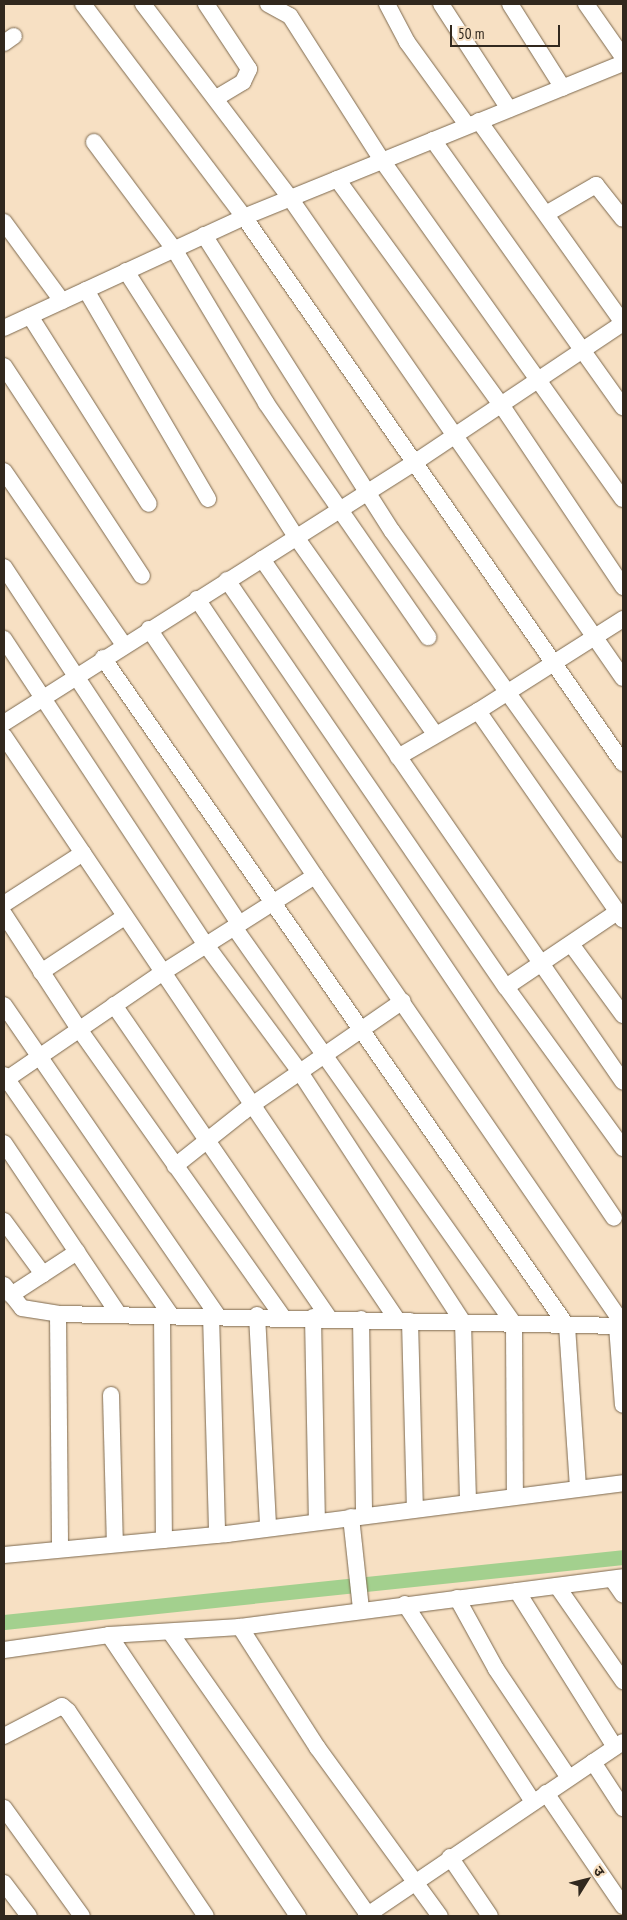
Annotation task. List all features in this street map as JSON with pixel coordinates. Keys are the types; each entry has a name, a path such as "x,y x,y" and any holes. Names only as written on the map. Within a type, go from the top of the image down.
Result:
{"street":[{"path":"83,4 244,217 623,763"},
{"path":"143,4 290,198 454,437 596,636 623,678"},
{"path":"206,4 249,69 243,82 216,98"},
{"path":"268,4 290,16 381,159 623,499"},
{"path":"4,723 197,598 414,463 502,406 623,323 546,214 403,35 387,4"},
{"path":"441,4 508,109"},
{"path":"510,4 562,88"},
{"path":"586,4 623,57"},
{"path":"6,323 30,316 244,217 381,159 433,140 623,63"},
{"path":"433,140 623,407"},
{"path":"94,142 174,249 266,403 428,637"},
{"path":"337,179 502,406 623,587"},
{"path":"546,214 596,185 618,200 623,218"},
{"path":"4,222 62,301"},
{"path":"204,235 366,493 623,854"},
{"path":"126,271 296,537 435,734"},
{"path":"86,290 208,499"},
{"path":"30,316 149,504"},
{"path":"4,366 142,576"},
{"path":"4,470 124,645"},
{"path":"262,559 623,1082"},
{"path":"4,566 237,925 514,1324 515,1496"},
{"path":"227,580 506,987 623,1148"},
{"path":"197,598 614,1218"},
{"path":"398,756 478,711 623,619"},
{"path":"149,629 621,1325 623,1405"},
{"path":"4,638 44,696 206,945 300,1072 463,1322 468,1502"},
{"path":"103,658 567,1326 578,1488"},
{"path":"478,711 620,916 571,944 506,987"},
{"path":"4,736 83,853 123,918 404,1321 415,1509"},
{"path":"4,904 83,853"},
{"path":"164,1540 166,1315 5,1078 162,973 316,876"},
{"path":"4,914 79,1029 282,1316"},
{"path":"42,972 123,918"},
{"path":"571,944 623,1015"},
{"path":"175,1166 252,1105 363,1031 403,1001"},
{"path":"4,1005 214,1315 217,1535"},
{"path":"114,1005 207,1140 321,1317 317,1522"},
{"path":"4,1143 119,1315"},
{"path":"4,1221 43,1274"},
{"path":"77,1252 43,1274 8,1290 29,1311 58,1314 257,1315 567,1326 621,1325"},
{"path":"58,1314 60,1549"},
{"path":"257,1315 268,1528"},
{"path":"361,1319 357,1517 353,1538 361,1609"},
{"path":"111,1395 115,1544"},
{"path":"4,1555 217,1535 623,1483"},
{"path":"4,1650 110,1635 240,1626 361,1609 618,1578 623,1595"},
{"path":"557,1586 623,1681"},
{"path":"170,1632 368,1916 415,1880 619,1745 517,1591"},
{"path":"457,1598 496,1669 569,1778"},
{"path":"406,1604 533,1802"},
{"path":"240,1626 317,1747 440,1916"},
{"path":"110,1635 298,1916"},
{"path":"4,1736 62,1706 68,1710 206,1916"},
{"path":"593,1762 623,1808"},
{"path":"546,1793 623,1906"},
{"path":"4,1808 82,1916"},
{"path":"450,1857 490,1916"},
{"path":"4,1883 29,1916"}],"waterway":[{"path":"4,1622 623,1557"}]}
